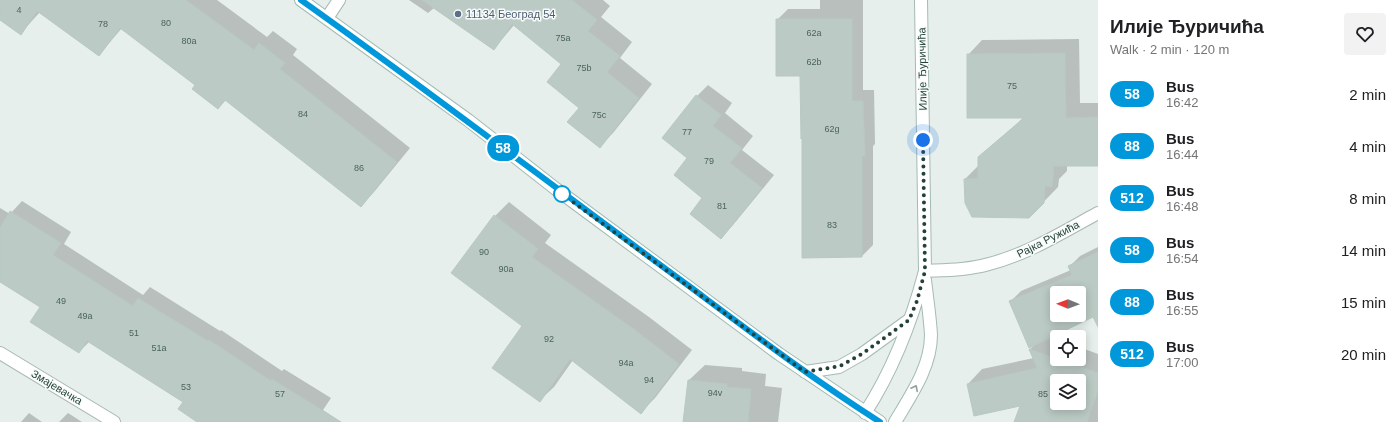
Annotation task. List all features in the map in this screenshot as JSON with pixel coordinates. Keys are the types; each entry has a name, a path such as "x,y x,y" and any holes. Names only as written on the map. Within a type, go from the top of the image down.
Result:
{"street":[{"path":"301,0 468,120 556,189 805,372 880,422"},
{"path":"327,18 339,0"},
{"name":"Илије Ђуричића","path":"865,413 880,389 917,301 925,271 921,0"},
{"name":"Рајка Ружића","path":"925,271 966,269 1009,258 1026,252 1098,213"},
{"path":"895,422 923,371 929,349 931,335 925,271"},
{"path":"805,372 825,370 846,363 862,354 909,320"},
{"name":"Змајевачка","path":"0,353 114,422"}],"building":[{"path":"0,0 186,0 254,50 259,43 285,63 280,69 397,162 361,207 225,100 218,109 192,89 195,85 120,28 99,56 37,11 21,35 0,20"},
{"path":"422,0 572,0 597,20 588,31 620,56 607,72 639,98 600,148 567,122 579,108 547,82 561,64 512,24 494,50"},
{"path":"776,19 852,19 852,101 863,101 865,156 862,156 862,257 802,258 802,137 801,139 800,76 776,76"},
{"path":"1065,53 1066,118 1098,117 1098,166 1054,166 1052,187 1045,186 1044,203 1029,218 972,217 965,203 964,179 978,178 978,157 1024,118 967,118 967,54"},
{"path":"696,95 721,115 713,126 742,148 730,163 762,188 721,239 690,214 702,198 674,175 687,158 662,138"},
{"path":"10,211 61,243 53,255 133,306 138,298 208,341 209,340 271,381 272,379 341,422 197,422 178,409 183,402 87,341 79,353 30,322 40,307 0,282 0,228"},
{"path":"494,215 538,249 532,257 635,330 679,364 641,414 570,359 540,402 492,368 522,326 451,273"},
{"path":"1098,252 1098,327 1093,317 1086,320 1086,286 1050,286 1050,322 1083,322 1066,330 1050,330 1050,338 1029,348 1009,301 1072,275 1068,266"},
{"path":"1029,349 1050,356 1050,366 1078,366 1098,373 1098,390 1087,422 1014,422 1020,406 974,416 967,384 1037,368"},
{"path":"688,380 727,384 727,387 751,389 748,422 683,422"}],"bus line":[{"name":"58","path":"301,0 468,120 556,189 779,354 880,422"}],"place":[{"name":"11134 Београд 54","path":"458,14"}],"route":[{"path":"562,194 805,372 825,370 840,366 852,360 909,320 917,301 925,271 923,140"}]}
